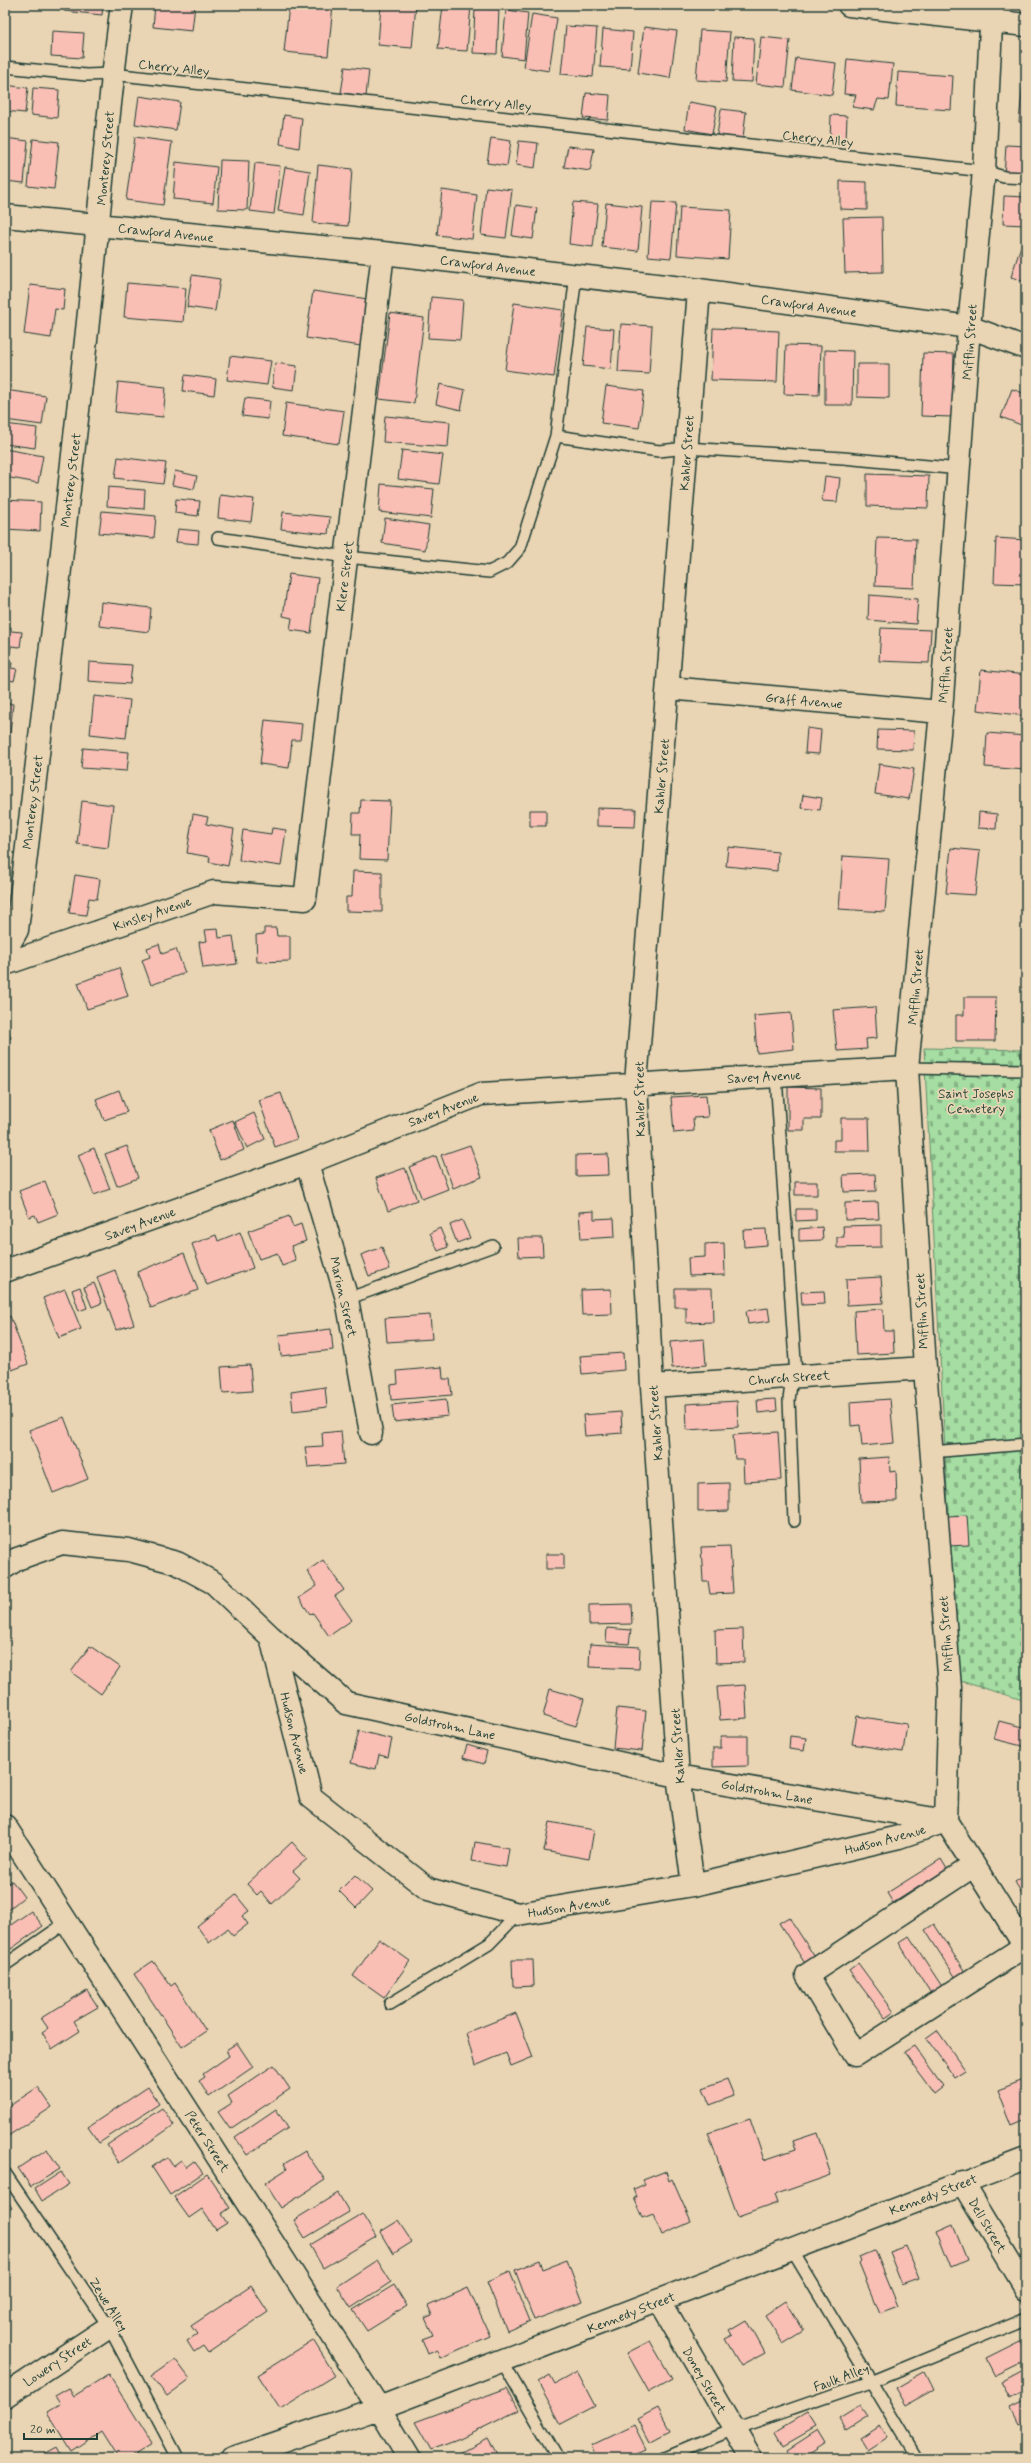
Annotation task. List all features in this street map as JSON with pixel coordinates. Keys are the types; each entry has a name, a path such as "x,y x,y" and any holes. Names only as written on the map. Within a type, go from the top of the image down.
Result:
{"street":[{"name":"Monterey Street","path":"5,951 16,930 99,225 112,74 122,5"},
{"path":"849,5 991,12 1026,25"},
{"name":"Mifflin Street","path":"946,1821 950,1688 925,1368 907,1068 941,712 960,469 969,327 984,171 991,12"},
{"name":"Crawford Avenue","path":"5,216 382,253 699,290 969,327 1026,348"},
{"name":"Klere Street","path":"305,899 347,557 382,253"},
{"name":"Kahler Street","path":"693,1885 678,1776 652,1386 636,1083 699,290"},
{"name":"Graff Avenue","path":"668,688 941,712"},
{"name":"Kinsley Avenue","path":"5,964 214,892 305,899"},
{"name":"Savey Avenue","path":"5,1271 307,1163 481,1094 636,1083 907,1068"},
{"name":"Marion Street","path":"307,1163 347,1298 371,1433"},
{"name":"Church Street","path":"652,1386 925,1368"},
{"name":"Goldstrohm Lane","path":"5,1567 17,1559 62,1542 129,1550 178,1563 214,1583 271,1637 346,1703 678,1776 946,1821"},
{"name":"Hudson Avenue","path":"271,1637 311,1797 428,1889 518,1914 693,1885 899,1837 946,1821"},
{"path":"946,1821 973,1866 1026,1947 855,2055 807,1975 973,1866"},
{"name":"Peter Street","path":"5,1826 379,2408 409,2458"},
{"name":"Kennedy Street","path":"233,2458 379,2408 792,2250 962,2182 1026,2159"},
{"name":"Dell Street","path":"962,2182 1026,2288"},
{"name":"Doney Street","path":"660,2301 751,2458"},
{"name":"Lowery Street","path":"5,2396 109,2327"}],"lane":[{"name":"Cherry Alley","path":"5,67 86,74 112,74 984,171 1004,177 1026,178"},
{"path":"218,538 347,557 489,572 507,562 520,548 556,436 576,275"},
{"path":"556,436 659,452 686,448 843,458 960,469"},
{"path":"907,1068 1026,1070"},
{"path":"776,1076 794,1376 789,1400 794,1521"},
{"path":"347,1298 493,1246"},
{"path":"931,1452 1026,1444"},
{"path":"390,2004 489,1944 518,1914"},
{"path":"5,1965 67,1922"},
{"name":"Zewe Alley","path":"5,2173 109,2327 178,2458"},
{"path":"792,2250 917,2458"},
{"name":"Faulk Alley","path":"665,2458 734,2429 870,2382 1026,2318"},
{"path":"502,2361 558,2458"}],"green space":[{"name":"Saint Josephs Cemetery","path":"924,1048 1026,1050 1026,1701 957,1680"}],"building":[{"path":"64,5 103,5 102,15 64,11"},
{"path":"155,5 195,5 192,31 153,27"},
{"path":"289,5 333,5 328,56 284,52"},
{"path":"381,5 416,5 412,48 378,45"},
{"path":"443,5 471,5 467,51 438,49"},
{"path":"475,8 499,9 497,54 473,53"},
{"path":"506,10 528,13 524,59 502,56"},
{"path":"532,14 557,18 549,71 524,67"},
{"path":"566,26 597,28 593,77 561,74"},
{"path":"644,27 677,31 670,78 638,73"},
{"path":"603,29 633,32 630,69 600,67"},
{"path":"700,30 730,32 726,82 696,80"},
{"path":"52,31 84,33 82,58 51,56"},
{"path":"734,37 754,38 752,82 732,81"},
{"path":"761,37 790,40 785,87 756,84"},
{"path":"796,58 836,63 832,95 792,90"},
{"path":"847,59 893,64 889,100 878,99 874,110 852,107 856,95 844,94"},
{"path":"345,67 369,70 366,96 341,93"},
{"path":"898,72 953,76 951,110 896,106"},
{"path":"1024,73 1026,74 1026,123 1019,122"},
{"path":"5,85 28,88 25,113 5,111"},
{"path":"33,88 59,90 57,118 31,115"},
{"path":"586,93 610,95 608,120 583,118"},
{"path":"139,96 180,102 176,130 135,124"},
{"path":"689,102 717,107 712,134 685,129"},
{"path":"721,109 746,112 743,138 717,135"},
{"path":"284,115 302,118 299,148 280,144"},
{"path":"831,115 847,116 846,141 830,141"},
{"path":"135,137 172,142 163,205 126,200"},
{"path":"5,138 28,141 24,183 5,181"},
{"path":"491,138 511,141 507,166 487,163"},
{"path":"33,139 59,142 54,189 28,186"},
{"path":"519,141 538,143 535,168 516,165"},
{"path":"1006,145 1026,146 1026,178 1004,177"},
{"path":"568,146 594,149 590,171 564,167"},
{"path":"220,160 249,161 247,210 218,209"},
{"path":"176,162 217,167 213,203 173,199"},
{"path":"255,163 280,166 274,214 250,211"},
{"path":"318,165 352,169 348,226 313,223"},
{"path":"285,167 310,171 304,215 278,211"},
{"path":"840,181 867,182 867,210 840,209"},
{"path":"486,187 512,190 506,238 481,235"},
{"path":"442,190 477,195 472,239 437,235"},
{"path":"1004,196 1026,197 1026,225 1003,224"},
{"path":"573,202 598,204 593,247 569,244"},
{"path":"652,202 676,203 671,258 648,256"},
{"path":"606,203 642,207 638,251 602,247"},
{"path":"516,205 537,208 533,239 512,236"},
{"path":"680,207 731,210 728,259 677,255"},
{"path":"882,217 883,272 845,273 843,218"},
{"path":"1022,243 1026,244 1026,282 1011,277"},
{"path":"192,275 220,279 215,311 187,307"},
{"path":"127,283 186,288 183,322 124,317"},
{"path":"30,285 65,289 63,310 55,309 51,338 24,334"},
{"path":"313,291 368,299 361,346 306,338"},
{"path":"431,297 463,300 460,340 428,338"},
{"path":"514,303 563,310 554,377 505,370"},
{"path":"390,313 424,318 414,403 379,399"},
{"path":"621,324 652,326 649,374 618,372"},
{"path":"587,327 614,329 611,369 583,366"},
{"path":"713,328 779,331 777,382 711,380"},
{"path":"786,345 821,346 819,395 784,394"},
{"path":"825,350 853,351 852,405 825,405"},
{"path":"923,353 954,354 952,417 921,416"},
{"path":"230,356 271,361 267,385 227,380"},
{"path":"275,363 297,366 294,390 272,387"},
{"path":"857,364 889,364 889,398 857,397"},
{"path":"185,375 216,379 214,395 183,391"},
{"path":"118,382 166,387 163,417 115,412"},
{"path":"440,384 465,390 461,410 436,404"},
{"path":"606,386 644,391 639,428 601,423"},
{"path":"1012,389 1026,394 1026,427 1001,417"},
{"path":"5,390 46,396 42,425 5,420"},
{"path":"245,398 270,401 268,419 242,416"},
{"path":"286,403 344,411 339,444 282,436"},
{"path":"385,416 450,422 448,447 383,442"},
{"path":"5,424 37,428 35,448 5,444"},
{"path":"5,449 43,456 38,483 5,477"},
{"path":"402,450 443,455 439,484 398,479"},
{"path":"118,457 166,463 163,484 115,478"},
{"path":"175,471 197,476 194,489 172,485"},
{"path":"867,474 929,476 928,508 867,506"},
{"path":"825,476 840,478 837,502 822,501"},
{"path":"381,484 434,489 431,518 379,512"},
{"path":"108,487 145,490 144,509 107,506"},
{"path":"220,495 254,499 251,522 218,518"},
{"path":"176,499 200,501 198,516 175,513"},
{"path":"5,500 41,502 40,531 5,529"},
{"path":"102,511 156,516 154,538 99,533"},
{"path":"283,512 330,517 328,534 281,529"},
{"path":"385,518 429,525 425,550 382,543"},
{"path":"178,529 199,531 198,544 176,542"},
{"path":"877,538 916,539 914,588 875,586"},
{"path":"996,538 1026,540 1026,584 994,583"},
{"path":"289,574 318,578 311,633 290,630 292,618 283,616"},
{"path":"869,595 918,599 916,624 868,620"},
{"path":"101,602 151,608 149,632 99,626"},
{"path":"5,627 11,627 11,631 22,632 20,647 11,646 10,653 5,652"},
{"path":"881,628 931,630 929,663 879,661"},
{"path":"5,662 12,663 11,668 17,669 14,681 9,680 8,686 5,686"},
{"path":"89,662 132,665 130,684 88,681"},
{"path":"981,670 1026,675 1026,716 977,710"},
{"path":"94,696 130,700 126,738 90,734"},
{"path":"5,703 13,704 10,733 5,733"},
{"path":"265,720 302,724 300,740 292,740 289,768 260,764"},
{"path":"807,728 821,730 819,754 805,753"},
{"path":"878,730 914,731 913,750 877,749"},
{"path":"987,733 1026,736 1026,770 985,767"},
{"path":"83,748 129,752 127,771 81,768"},
{"path":"879,764 914,769 909,799 875,794"},
{"path":"803,795 822,798 820,810 801,808"},
{"path":"361,800 390,801 387,860 359,859 360,834 352,834 353,813 360,813"},
{"path":"82,801 113,805 108,848 77,844"},
{"path":"597,808 636,809 635,827 597,826"},
{"path":"530,810 546,810 546,826 530,826"},
{"path":"979,812 997,814 996,829 978,828"},
{"path":"193,814 208,817 206,824 234,829 228,866 209,862 210,857 187,853"},
{"path":"272,828 286,830 281,866 239,860 243,830 271,834"},
{"path":"728,847 778,852 777,871 726,866"},
{"path":"951,848 980,851 975,895 946,893"},
{"path":"843,856 889,859 885,912 839,909"},
{"path":"353,871 382,872 382,912 346,911 346,897 352,897"},
{"path":"75,875 100,879 97,899 89,898 86,915 69,913"},
{"path":"264,928 276,928 277,936 290,936 290,961 257,962 256,935 264,934"},
{"path":"218,929 219,938 233,936 237,964 203,968 199,942 207,941 205,930"},
{"path":"159,944 162,954 176,949 185,973 151,985 142,960 150,957 147,948"},
{"path":"119,968 128,996 87,1009 78,983"},
{"path":"964,997 996,997 995,1041 956,1041 956,1015 964,1015"},
{"path":"875,1007 877,1038 866,1039 867,1049 837,1051 833,1010"},
{"path":"791,1013 794,1049 757,1053 754,1016"},
{"path":"5,1022 11,1038 5,1041"},
{"path":"788,1087 821,1088 821,1119 804,1119 804,1130 788,1130"},
{"path":"119,1090 127,1112 104,1120 96,1099"},
{"path":"281,1093 297,1139 275,1147 259,1100"},
{"path":"706,1095 708,1117 693,1118 694,1131 674,1133 671,1097"},
{"path":"254,1113 265,1139 247,1148 235,1122"},
{"path":"841,1118 869,1118 870,1151 834,1151 834,1140 841,1140"},
{"path":"233,1120 244,1150 220,1160 209,1130"},
{"path":"470,1145 482,1177 453,1188 441,1155"},
{"path":"127,1146 138,1178 117,1186 105,1154"},
{"path":"94,1148 110,1189 94,1195 78,1155"},
{"path":"608,1154 609,1175 576,1176 576,1155"},
{"path":"436,1156 448,1189 422,1199 409,1167"},
{"path":"405,1168 417,1200 388,1211 376,1178"},
{"path":"875,1174 876,1191 844,1192 843,1175"},
{"path":"45,1181 58,1214 38,1222 35,1215 29,1217 19,1191"},
{"path":"795,1182 817,1182 817,1195 795,1195"},
{"path":"878,1202 879,1219 845,1220 845,1203"},
{"path":"796,1209 816,1209 816,1220 796,1221"},
{"path":"594,1211 594,1219 614,1218 615,1237 581,1239 579,1212"},
{"path":"289,1216 293,1227 301,1224 306,1241 291,1246 296,1261 282,1266 277,1253 259,1259 248,1231"},
{"path":"462,1220 470,1238 457,1243 450,1225"},
{"path":"881,1225 881,1247 837,1248 837,1237 844,1237 843,1226"},
{"path":"822,1227 823,1240 799,1241 799,1229"},
{"path":"440,1228 448,1247 438,1251 430,1233"},
{"path":"766,1229 767,1245 744,1247 743,1230"},
{"path":"240,1232 253,1268 207,1285 192,1244 216,1235 218,1241"},
{"path":"518,1238 542,1238 543,1256 519,1257"},
{"path":"724,1243 725,1275 689,1276 688,1258 705,1257 705,1244"},
{"path":"382,1247 390,1269 369,1276 361,1255"},
{"path":"184,1253 198,1290 151,1308 137,1272"},
{"path":"115,1270 134,1324 116,1330 97,1277"},
{"path":"881,1277 883,1303 847,1305 846,1279"},
{"path":"94,1283 102,1303 92,1307 84,1287"},
{"path":"80,1287 87,1308 79,1311 72,1290"},
{"path":"675,1288 712,1288 713,1322 686,1323 686,1307 675,1307"},
{"path":"65,1289 81,1329 59,1338 43,1298"},
{"path":"611,1289 612,1314 582,1315 581,1290"},
{"path":"824,1291 825,1304 802,1305 801,1292"},
{"path":"768,1308 770,1321 748,1324 746,1311"},
{"path":"883,1309 884,1331 893,1331 894,1353 856,1355 854,1311"},
{"path":"430,1315 432,1339 387,1342 385,1318"},
{"path":"10,1316 28,1364 12,1370 7,1358 5,1359 5,1318"},
{"path":"331,1329 333,1350 281,1356 279,1335"},
{"path":"704,1339 706,1365 672,1368 670,1342"},
{"path":"623,1353 624,1370 582,1374 580,1356"},
{"path":"250,1365 252,1391 223,1393 221,1367"},
{"path":"442,1367 443,1379 450,1379 452,1395 391,1400 390,1385 398,1384 397,1371"},
{"path":"325,1387 327,1407 293,1411 291,1392"},
{"path":"446,1399 448,1416 394,1422 392,1405"},
{"path":"776,1399 777,1411 758,1413 757,1400"},
{"path":"890,1399 894,1443 862,1446 860,1425 851,1426 850,1402"},
{"path":"737,1401 738,1427 687,1430 686,1404"},
{"path":"621,1412 622,1433 585,1436 583,1415"},
{"path":"64,1417 88,1479 53,1493 29,1430"},
{"path":"341,1431 344,1464 308,1467 305,1447 323,1446 322,1433"},
{"path":"778,1432 781,1480 744,1482 743,1459 735,1459 733,1435"},
{"path":"889,1457 890,1472 896,1471 897,1501 861,1502 859,1459"},
{"path":"729,1483 729,1511 698,1512 698,1484"},
{"path":"967,1515 969,1545 949,1546 948,1516"},
{"path":"730,1546 733,1593 710,1594 708,1581 703,1581 701,1547"},
{"path":"546,1554 564,1554 564,1569 546,1569"},
{"path":"323,1560 344,1590 335,1596 352,1620 329,1636 313,1613 310,1614 299,1598 317,1586 307,1571"},
{"path":"631,1604 632,1624 589,1625 589,1605"},
{"path":"607,1628 631,1630 629,1644 606,1642"},
{"path":"743,1629 744,1662 716,1663 715,1630"},
{"path":"590,1644 640,1647 639,1669 589,1667"},
{"path":"90,1646 120,1667 101,1694 71,1672"},
{"path":"745,1685 747,1718 720,1720 717,1687"},
{"path":"550,1689 584,1699 576,1726 543,1716"},
{"path":"617,1708 646,1711 642,1751 613,1748"},
{"path":"857,1716 907,1724 903,1752 852,1744"},
{"path":"999,1721 1026,1728 1026,1747 994,1739"},
{"path":"359,1731 392,1739 388,1757 379,1755 376,1769 351,1763"},
{"path":"721,1736 748,1736 748,1766 713,1767 713,1748 721,1748"},
{"path":"790,1736 806,1738 804,1751 789,1749"},
{"path":"467,1745 487,1751 484,1764 463,1758"},
{"path":"550,1822 594,1830 589,1859 544,1851"},
{"path":"292,1842 307,1859 293,1871 300,1878 272,1904 261,1891 257,1895 247,1884"},
{"path":"475,1842 509,1848 506,1867 472,1861"},
{"path":"941,1859 947,1869 893,1903 887,1893"},
{"path":"355,1875 372,1891 356,1908 339,1891"},
{"path":"1024,1876 1026,1879 1026,1900 1015,1882"},
{"path":"12,1881 24,1897 5,1912 5,1886"},
{"path":"236,1895 249,1911 242,1916 248,1924 233,1936 227,1929 209,1943 197,1926"},
{"path":"31,1911 43,1926 11,1949 5,1940 5,1929"},
{"path":"789,1917 816,1959 806,1965 779,1923"},
{"path":"934,1924 965,1972 956,1978 925,1930"},
{"path":"909,1936 943,1988 932,1995 899,1943"},
{"path":"379,1939 410,1961 384,1998 353,1976"},
{"path":"512,1960 533,1960 534,1986 513,1987"},
{"path":"153,1961 171,1986 175,1983 206,2031 182,2047 134,1974"},
{"path":"858,1963 894,2012 885,2018 849,1970"},
{"path":"87,1990 98,2007 74,2021 80,2031 52,2049 42,2032 48,2028 41,2018"},
{"path":"516,2013 533,2057 511,2066 506,2053 475,2066 466,2033"},
{"path":"937,2030 966,2071 955,2078 926,2038"},
{"path":"237,2043 253,2067 209,2097 199,2081 205,2077 203,2074 229,2056 226,2050"},
{"path":"914,2046 943,2087 934,2094 904,2052"},
{"path":"274,2065 290,2089 230,2129 218,2112 232,2103 228,2096"},
{"path":"727,2079 734,2096 710,2105 703,2088"},
{"path":"1026,2079 1026,2119 1012,2125 998,2090"},
{"path":"38,2087 52,2107 5,2138 5,2109"},
{"path":"148,2087 159,2104 99,2143 88,2127"},
{"path":"162,2108 174,2125 119,2163 107,2145"},
{"path":"276,2109 288,2128 247,2155 235,2137"},
{"path":"750,2119 764,2160 796,2149 793,2141 817,2133 831,2175 774,2195 777,2203 738,2217 708,2133"},
{"path":"47,2149 60,2169 31,2187 18,2168"},
{"path":"305,2151 325,2180 281,2208 265,2183 287,2169 284,2164"},
{"path":"167,2157 173,2166 181,2160 186,2167 194,2161 203,2173 170,2195 152,2167"},
{"path":"666,2171 669,2181 672,2179 691,2222 662,2235 653,2214 643,2218 634,2198 637,2197 634,2189 645,2184 643,2180"},
{"path":"61,2172 69,2184 42,2201 35,2189"},
{"path":"207,2174 230,2208 221,2214 227,2223 216,2230 202,2209 189,2218 174,2197"},
{"path":"338,2193 349,2212 305,2238 294,2220"},
{"path":"5,2197 12,2208 5,2213"},
{"path":"362,2214 376,2237 323,2268 310,2245"},
{"path":"398,2221 412,2242 393,2254 380,2232"},
{"path":"953,2225 967,2260 951,2267 937,2232"},
{"path":"906,2246 919,2279 902,2285 889,2252"},
{"path":"875,2250 898,2306 879,2313 859,2264 861,2262 859,2257"},
{"path":"377,2260 391,2282 351,2308 337,2286"},
{"path":"540,2260 543,2269 567,2260 583,2302 534,2320 515,2270"},
{"path":"510,2272 530,2321 507,2331 487,2282"},
{"path":"394,2285 407,2306 367,2331 353,2310"},
{"path":"251,2286 268,2312 208,2353 203,2346 194,2352 187,2341 197,2334 191,2326"},
{"path":"468,2288 490,2336 440,2358 437,2350 428,2354 422,2339 433,2335 425,2318 432,2315 428,2306"},
{"path":"786,2301 804,2331 783,2344 765,2315"},
{"path":"747,2320 765,2353 741,2366 725,2339 733,2335 730,2330"},
{"path":"313,2340 335,2375 280,2409 258,2375"},
{"path":"650,2341 672,2379 649,2392 627,2353"},
{"path":"1020,2341 1026,2354 1026,2360 995,2375 986,2358"},
{"path":"175,2359 190,2379 167,2396 151,2376"},
{"path":"1026,2369 1026,2390 1009,2399 1000,2383"},
{"path":"577,2372 595,2406 561,2424 538,2382 550,2375 555,2384"},
{"path":"924,2372 933,2390 906,2405 896,2388"},
{"path":"109,2374 152,2443 128,2458 118,2458 101,2431 71,2451 47,2412 60,2404 55,2396 69,2388 74,2396"},
{"path":"507,2388 519,2410 460,2439 431,2450 415,2422"},
{"path":"1026,2400 1026,2420 1018,2424 1010,2408"},
{"path":"861,2406 868,2416 846,2430 840,2419"},
{"path":"658,2408 670,2431 649,2442 637,2419"},
{"path":"807,2413 816,2427 783,2446 775,2432"},
{"path":"634,2425 646,2449 626,2458 598,2458 592,2445"},
{"path":"880,2425 888,2438 868,2451 860,2438"},
{"path":"818,2430 826,2443 803,2458 791,2458 787,2450"},
{"path":"488,2438 499,2458 452,2458 452,2457"},
{"path":"57,2447 63,2458 43,2458 41,2456"}]}
